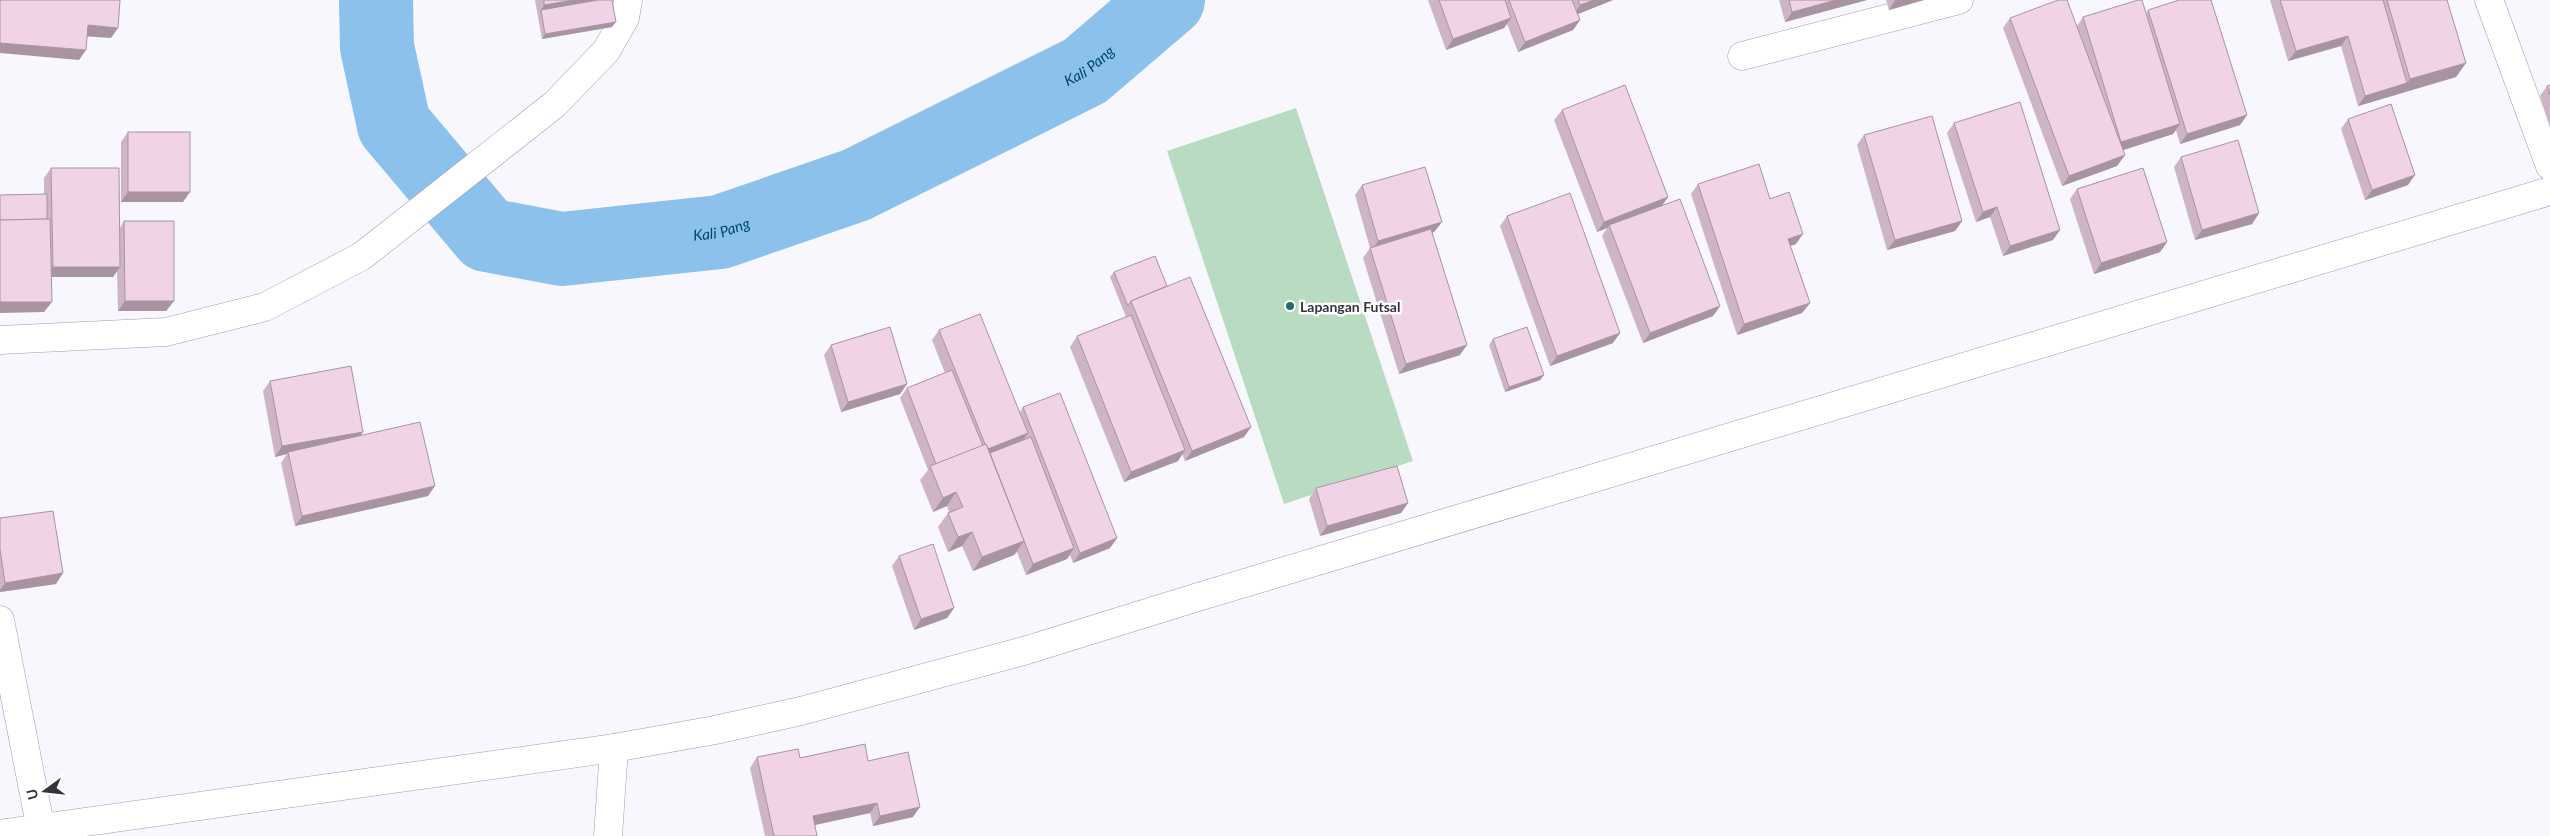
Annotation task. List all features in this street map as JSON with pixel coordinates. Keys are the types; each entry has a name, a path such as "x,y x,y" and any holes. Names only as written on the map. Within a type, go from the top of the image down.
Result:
{"street":[{"path":"0,340 166,332 265,307 362,256 555,104 606,51 625,18 628,0"},
{"path":"1742,56 1959,0"},
{"path":"2489,0 2550,166"},
{"path":"0,834 41,830 614,748 801,711 1027,650 1198,596 2550,191"},
{"path":"0,620 41,830"},
{"path":"608,836 614,748"}],"green space":[{"name":"Lapangan Futsal","path":"1296,108 1413,461 1284,504 1167,151"}],"building":[{"path":"0,0 120,0 118,28 88,25 86,50 0,43"},
{"path":"544,0 574,0 544,5"},
{"path":"598,0 612,0 616,22 545,34 541,10"},
{"path":"1439,0 1505,0 1511,18 1453,39"},
{"path":"1509,0 1572,0 1580,20 1525,42"},
{"path":"1578,0 1594,0 1580,5"},
{"path":"1789,0 1836,0 1792,12"},
{"path":"2058,0 2067,0 2125,155 2069,176 2010,18"},
{"path":"2142,0 2180,124 2121,142 2083,17"},
{"path":"2179,0 2211,0 2247,115 2187,134 2148,10"},
{"path":"2280,0 2383,0 2407,83 2365,96 2348,36 2296,51"},
{"path":"2387,0 2447,0 2466,63 2410,79"},
{"path":"1625,85 1668,197 1604,222 1562,110"},
{"path":"2020,102 2060,230 2010,246 1997,207 1983,212 1954,123"},
{"path":"2391,104 2415,175 2372,190 2348,119"},
{"path":"1932,116 1962,221 1895,240 1864,135"},
{"path":"128,132 190,132 190,192 128,192"},
{"path":"2238,140 2259,213 2202,230 2181,157"},
{"path":"1759,164 1770,199 1789,192 1803,234 1788,239 1810,303 1744,324 1698,184"},
{"path":"1425,167 1442,222 1378,241 1362,185"},
{"path":"51,168 119,168 120,267 53,267"},
{"path":"2143,168 2167,242 2101,263 2077,189"},
{"path":"1570,193 1620,333 1557,356 1507,216"},
{"path":"47,194 47,219 0,220 0,195"},
{"path":"1680,199 1720,306 1650,333 1609,225"},
{"path":"50,219 52,302 0,302 0,220"},
{"path":"124,221 174,221 174,301 125,301"},
{"path":"1431,229 1467,345 1406,364 1370,248"},
{"path":"1155,256 1167,286 1131,301 1128,306 1114,272"},
{"path":"1190,277 1251,427 1192,451 1131,301"},
{"path":"980,314 1028,433 988,449 939,330"},
{"path":"1131,315 1185,450 1131,472 1077,336"},
{"path":"890,327 907,384 848,402 831,345"},
{"path":"1527,327 1544,375 1509,387 1493,339"},
{"path":"351,366 363,432 282,446 270,381"},
{"path":"952,370 983,446 936,464 907,388"},
{"path":"1060,393 1117,538 1080,553 1023,407"},
{"path":"420,422 435,486 302,516 288,452"},
{"path":"1031,437 1074,548 1033,564 990,453"},
{"path":"986,444 1024,541 982,557 972,532 958,537 948,513 963,507 956,492 943,498 930,466"},
{"path":"1397,466 1408,503 1327,526 1316,488"},
{"path":"53,511 63,573 5,583 0,549 0,518"},
{"path":"933,544 954,608 921,619 899,556"},
{"path":"865,744 868,761 908,752 920,807 880,816 877,803 813,816 817,836 774,836 757,757 798,749 800,758"}],"waterway":[{"name":"Kali Pang","path":"376,0 377,47 394,125 487,235 562,249 720,232 856,185 1085,71 1168,0"}],"place":[{"name":"Lapangan Futsal","path":"1290,306"}]}
